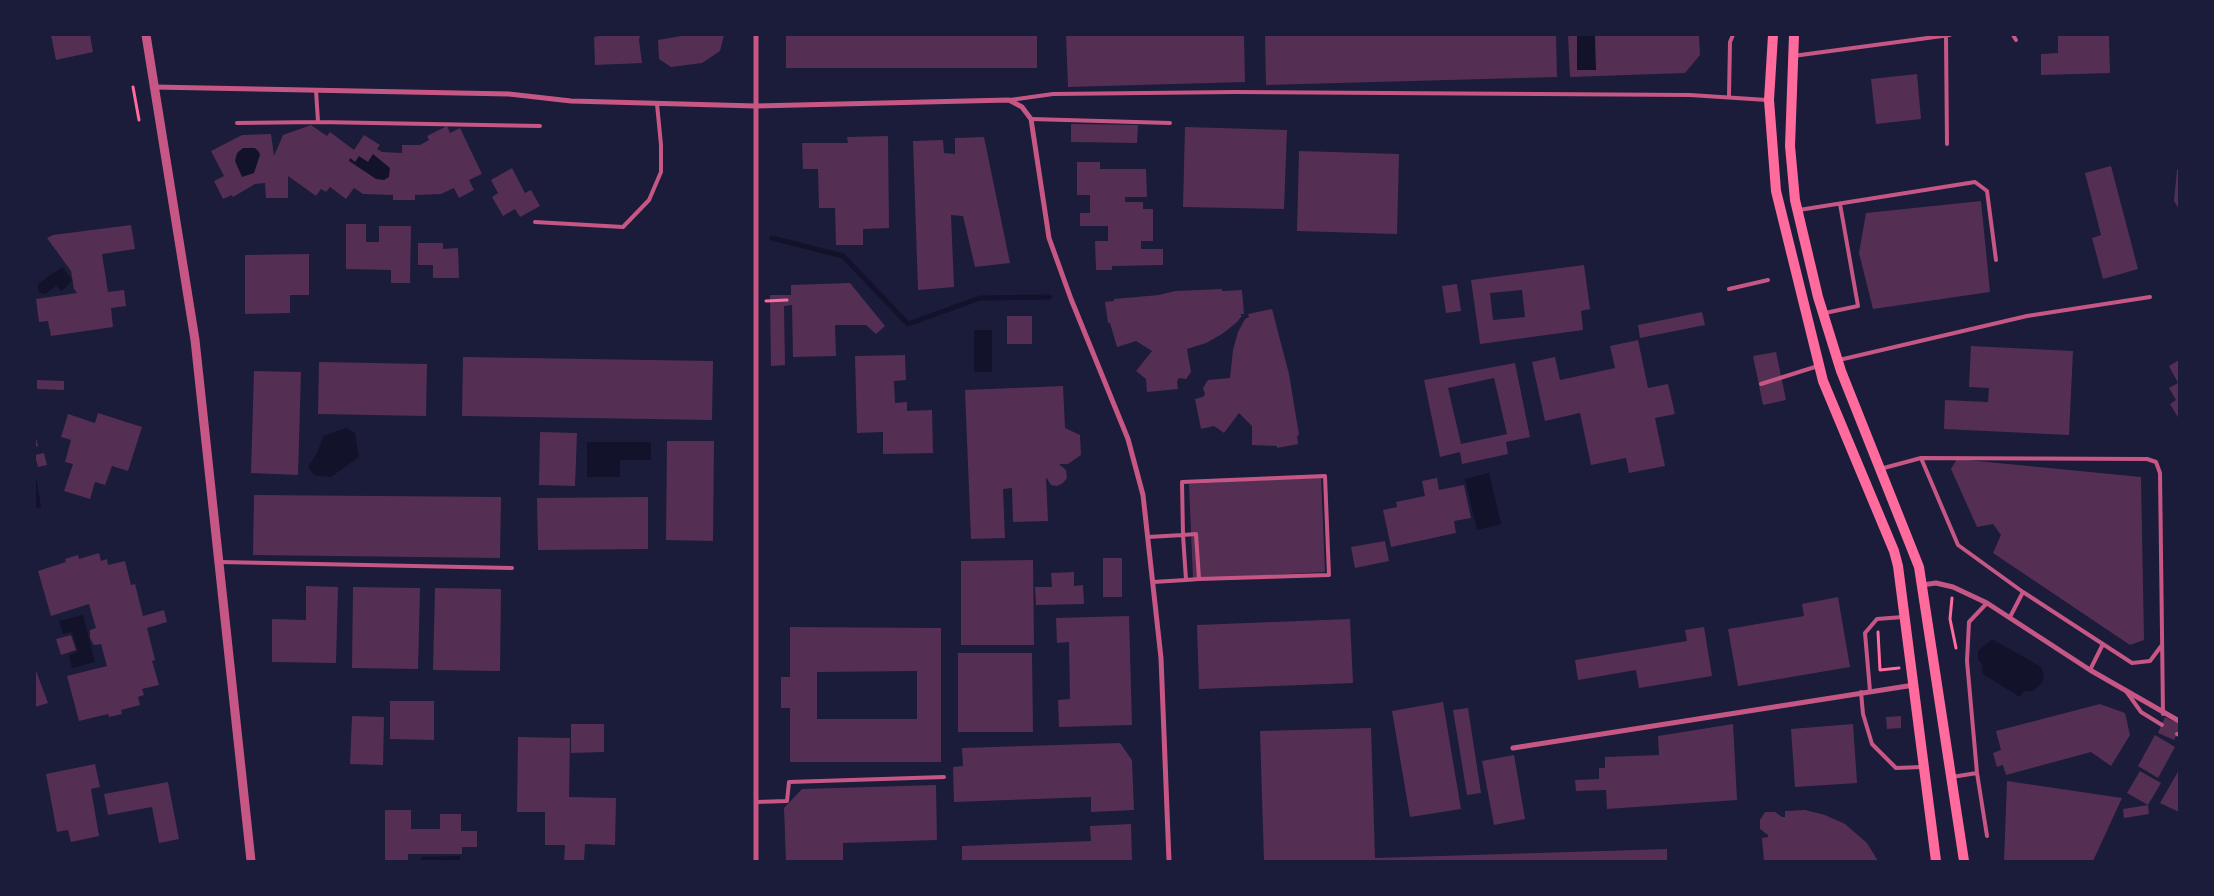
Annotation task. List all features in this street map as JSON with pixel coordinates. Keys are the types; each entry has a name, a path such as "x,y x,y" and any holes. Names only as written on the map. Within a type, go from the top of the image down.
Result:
{"main road":[{"path":"1773,35 1769,100 1776,191 1823,381 1894,551 1906,617 1936,861"},
{"path":"1794,35 1790,146 1798,210 1823,313 1838,361 1915,557 1922,585 1964,861"}],"street":[{"path":"146,35 195,340 220,562 250,861"},
{"path":"756,35 756,861"},
{"path":"154,87 509,94 571,101 756,106 1010,100 1022,107 1032,119 1049,238 1071,299 1128,439 1143,495 1161,658 1169,861"},
{"path":"1922,585 1936,583 1953,587 1987,603 2090,670 2163,714 2179,721"},
{"path":"1513,748 1914,684"}],"lane":[{"path":"1729,96 1730,42 1733,35"},
{"path":"1793,56 1950,35"},
{"path":"2013,35 2016,40"},
{"path":"1946,36 1947,144"},
{"path":"316,89 318,122"},
{"path":"1010,100 1053,94 1235,92 1729,96 1769,100"},
{"path":"535,222 623,226 649,200 661,172 661,145 657,104"},
{"path":"1032,119 1170,123"},
{"path":"236,123 318,122 540,126"},
{"path":"1798,210 1975,182 1987,191 1996,260"},
{"path":"1823,313 1858,306 1840,204"},
{"path":"1729,289 1768,280"},
{"path":"1838,361 2027,316 2150,297"},
{"path":"1761,384 1819,365"},
{"path":"1880,469 1920,458 2147,458 2156,462 2160,473 2163,714"},
{"path":"1920,458 1958,545 2023,592 2132,663 2150,660 2162,645"},
{"path":"1153,582 1329,574 1325,476 1182,482 1186,580"},
{"path":"1148,537 1196,534 1199,579"},
{"path":"220,562 512,568"},
{"path":"2010,617 2023,592"},
{"path":"1987,603 1969,622 1967,661 1977,773 1987,836"},
{"path":"1870,691 1864,633 1878,619 1906,617"},
{"path":"2090,670 2103,644"},
{"path":"1861,692 1863,714 1872,744 1896,768 1924,766"},
{"path":"2126,692 2141,712 2162,725"},
{"path":"1951,777 1977,773"},
{"path":"756,802 787,801 789,782 944,778"}],"path":[{"path":"133,87 139,120"},
{"path":"756,301 787,300"},
{"path":"1953,587 1950,619 1957,653"},
{"path":"1878,638 1880,670"}],"shaded area":[{"path":"1577,35 1595,35 1596,70 1577,70"},
{"path":"243,148 255,148 260,155 254,173 242,177 235,161 235,155"},
{"path":"373,154 390,168 389,177 384,180 376,179 349,161 350,158 355,161 359,156"},
{"path":"62,267 72,280 62,291 56,286 45,294 38,292 38,284"},
{"path":"974,330 992,330 992,372 974,372"},
{"path":"346,428 355,433 359,457 331,477 314,475 308,467 318,451 323,436"},
{"path":"587,442 651,442 651,460 620,460 620,477 587,477"},
{"path":"35,471 41,507 35,508"},
{"path":"1489,473 1501,524 1477,530 1465,479"},
{"path":"83,615 95,662 72,668 69,655 78,652 72,632 63,634 59,621"},
{"path":"1992,639 2041,667 2044,675 2042,683 2033,691 2024,691 2020,697 1983,674 1982,664 1978,659 1978,651"},
{"path":"460,856 460,861 421,861 421,857"}],"building":[{"path":"51,35 90,35 93,52 56,60"},
{"path":"604,35 640,35 642,63 595,65 594,37"},
{"path":"687,35 724,35 720,51 702,63 671,67 659,59 658,40"},
{"path":"786,35 1037,35 1037,68 786,68"},
{"path":"1066,35 1244,35 1245,82 1068,87"},
{"path":"1265,35 1556,35 1557,77 1266,85"},
{"path":"1568,35 1577,35 1577,70 1596,70 1595,35 1699,35 1700,55 1685,73 1570,77"},
{"path":"2058,35 2109,35 2110,73 2041,75 2041,54 2058,53"},
{"path":"1917,74 1921,119 1876,124 1871,79"},
{"path":"1071,124 1138,125 1137,143 1071,142"},
{"path":"311,125 327,136 330,132 354,150 364,135 380,145 377,149 382,152 402,153 402,145 420,145 429,140 427,136 447,126 450,133 460,128 482,174 469,180 474,190 459,198 454,188 441,194 415,195 415,200 393,200 393,195 363,194 354,188 346,199 330,187 326,192 321,189 316,196 288,176 288,198 266,198 265,183 255,184 233,197 232,195 223,199 214,181 224,176 211,151 242,135 271,134 274,156 283,135","holes":["243,148 255,148 260,155 254,173 242,177 235,161 237,153","373,154 390,168 389,177 384,180 376,179 349,161 350,158 355,162 359,156 368,162"]},
{"path":"1185,127 1287,130 1284,209 1183,207"},
{"path":"888,136 889,228 863,229 863,245 836,245 835,208 819,208 818,169 803,169 802,143 848,143 847,137"},
{"path":"984,137 1010,263 975,267 963,216 951,215 954,287 918,290 913,141 943,140 944,153 955,154 955,138"},
{"path":"1299,151 1399,154 1397,234 1297,231"},
{"path":"1077,162 1100,162 1100,169 1146,169 1147,197 1125,197 1125,202 1143,202 1143,209 1153,209 1153,241 1141,241 1141,249 1163,249 1163,265 1112,266 1112,270 1096,270 1095,241 1108,241 1108,226 1080,226 1080,213 1090,213 1090,195 1077,195"},
{"path":"2111,166 2138,269 2103,279 2092,238 2101,235 2085,173"},
{"path":"512,168 525,193 531,190 540,206 520,217 515,209 503,216 492,197 498,193 491,180"},
{"path":"2179,168 2179,209 2174,201 2177,170"},
{"path":"1981,201 1990,292 1873,309 1859,253 1866,213"},
{"path":"346,224 366,224 366,242 379,242 379,226 411,226 410,283 391,283 391,270 346,269"},
{"path":"131,225 135,249 102,254 108,292 124,290 126,306 111,308 113,327 51,336 48,321 39,322 36,299 77,293 74,289 71,271 47,238 53,235"},
{"path":"418,243 443,243 443,249 458,248 459,278 433,278 433,265 418,265"},
{"path":"309,254 309,295 290,295 290,313 245,314 245,255"},
{"path":"1584,265 1590,309 1581,311 1583,330 1480,344 1471,280","holes":["1522,290 1525,317 1493,320 1490,293"]},
{"path":"850,283 885,326 876,334 866,325 835,325 836,356 793,357 792,305 784,306 785,365 771,366 770,295 791,295 791,285"},
{"path":"1457,284 1461,311 1446,313 1442,286"},
{"path":"1222,289 1222,291 1242,290 1244,314 1240,314 1242,316 1236,323 1222,334 1206,343 1187,349 1191,372 1186,379 1179,378 1177,381 1178,389 1147,392 1146,379 1136,371 1152,351 1136,341 1117,347 1110,323 1108,323 1105,302 1114,301 1114,299 1159,295 1175,291"},
{"path":"1272,309 1289,374 1299,435 1297,436 1298,444 1277,448 1277,446 1252,445 1252,426 1239,413 1224,433 1214,426 1201,429 1195,399 1203,397 1205,394 1203,388 1208,380 1230,378 1233,350 1238,332 1245,319 1249,317 1248,314"},
{"path":"1702,312 1705,325 1640,338 1638,325"},
{"path":"1007,316 1032,316 1032,344 1007,344"},
{"path":"1638,340 1648,388 1668,384 1675,414 1655,418 1665,466 1629,473 1626,458 1591,465 1580,413 1545,421 1532,362 1555,357 1560,380 1615,368 1610,346"},
{"path":"1971,346 2073,351 2069,435 1944,429 1945,400 1988,402 1989,388 1969,387"},
{"path":"1776,352 1786,400 1763,405 1753,356"},
{"path":"905,355 906,380 894,381 895,403 907,402 907,411 932,410 933,453 883,454 883,432 857,433 855,356"},
{"path":"463,357 713,361 712,420 462,416"},
{"path":"2179,360 2179,419 2170,404 2176,400 2169,388 2178,383 2169,366"},
{"path":"319,362 427,364 426,416 318,414"},
{"path":"1515,363 1530,437 1506,442 1508,454 1462,464 1460,452 1440,457 1424,380","holes":["1494,378 1507,434 1461,444 1448,388"]},
{"path":"254,371 301,372 298,475 251,473"},
{"path":"37,380 64,381 64,390 37,389"},
{"path":"1063,386 1065,428 1080,435 1081,455 1068,464 1059,464 1066,470 1067,478 1063,483 1057,486 1051,485 1046,477 1048,521 1013,522 1012,488 1003,489 1005,538 971,539 965,390"},
{"path":"98,413 142,427 128,471 112,466 105,485 95,482 90,499 64,491 73,464 65,462 71,440 61,437 68,414 95,423"},
{"path":"540,432 577,433 575,486 539,485"},
{"path":"35,434 38,446 35,447"},
{"path":"667,441 714,441 713,541 666,540"},
{"path":"44,453 47,465 38,467 35,455"},
{"path":"1957,459 2141,477 2144,640 2130,645 1993,553 2001,535 1993,524 1977,527 1951,469"},
{"path":"1321,477 1325,572 1193,579 1189,484"},
{"path":"1437,478 1439,490 1464,485 1471,518 1454,521 1456,533 1391,547 1383,510 1397,507 1396,502 1425,496 1422,481"},
{"path":"254,495 501,497 500,558 253,555"},
{"path":"648,497 648,549 538,550 537,498"},
{"path":"1385,541 1389,561 1355,568 1351,547"},
{"path":"99,553 101,561 107,559 108,565 125,561 131,585 135,584 143,616 164,610 167,622 147,628 155,660 152,661 159,685 142,689 144,695 138,697 140,705 121,710 122,714 109,717 108,714 79,721 67,676 107,666 101,644 94,645 90,638 90,630 96,628 89,604 51,616 38,571 66,562 65,559 78,555 79,559"},
{"path":"1103,558 1122,558 1122,597 1103,597"},
{"path":"1033,560 1034,645 961,645 961,561"},
{"path":"1074,572 1074,586 1083,585 1084,604 1036,605 1035,587 1052,587 1051,573"},
{"path":"306,586 338,587 336,663 272,662 272,619 306,620"},
{"path":"353,587 420,588 418,669 352,668"},
{"path":"435,588 501,589 500,671 433,670"},
{"path":"1838,597 1850,667 1738,686 1728,629 1804,616 1802,604"},
{"path":"1129,616 1132,725 1059,727 1058,700 1070,699 1069,642 1057,643 1056,618"},
{"path":"1350,619 1353,683 1199,689 1197,625"},
{"path":"790,627 941,628 941,762 790,762 790,708 781,708 781,677 790,677","holes":["917,671 917,719 817,719 817,672"]},
{"path":"1704,627 1712,676 1639,688 1636,670 1578,680 1575,660 1687,641 1685,630"},
{"path":"71,635 76,650 61,655 56,639"},
{"path":"958,653 1032,653 1033,732 958,732"},
{"path":"35,668 48,703 35,707"},
{"path":"390,701 434,701 434,740 390,739"},
{"path":"1443,702 1461,809 1410,817 1392,711"},
{"path":"2100,704 2125,713 2130,735 2111,766 2091,752 2006,775 2003,765 1997,767 1993,753 2001,750 1996,731"},
{"path":"1468,708 1481,793 1467,795 1453,710"},
{"path":"352,716 384,717 383,765 350,764"},
{"path":"1901,716 1901,728 1887,729 1886,717"},
{"path":"2165,717 2179,724 2179,730 2174,740 2158,733"},
{"path":"571,724 604,724 604,752 571,753"},
{"path":"1733,724 1737,800 1607,809 1606,790 1576,791 1575,780 1599,779 1599,768 1605,768 1605,757 1659,755 1658,736"},
{"path":"1853,724 1857,783 1795,787 1791,729"},
{"path":"1371,728 1375,858 1667,849 1667,861 1264,861 1260,731"},
{"path":"2155,735 2175,747 2158,778 2138,766"},
{"path":"518,737 570,738 569,797 616,798 615,845 585,844 584,861 564,861 565,845 545,845 545,812 517,812"},
{"path":"1120,743 1132,760 1134,810 1091,812 1091,797 954,802 953,767 963,766 962,748"},
{"path":"1514,755 1525,819 1494,825 1482,761"},
{"path":"95,764 100,787 91,789 99,836 71,842 68,830 57,832 46,774"},
{"path":"2179,770 2179,812 2160,803"},
{"path":"2140,771 2161,783 2148,805 2127,793"},
{"path":"2007,781 2122,798 2093,861 2004,861"},
{"path":"168,782 179,839 159,843 152,807 108,815 104,794"},
{"path":"936,785 937,840 843,843 843,861 786,861 784,808 802,789"},
{"path":"2148,805 2149,814 2124,818 2123,809"},
{"path":"385,810 411,810 411,829 440,829 440,814 461,814 461,831 477,831 477,847 462,847 462,854 408,854 408,861 385,861"},
{"path":"1805,810 1825,815 1845,824 1867,843 1878,861 1764,861 1762,838 1768,837 1768,835 1760,829 1760,820 1765,812 1775,812 1785,817 1785,811"},
{"path":"1131,824 1132,861 962,861 962,846 1091,841 1090,826"}],"waterway":[{"path":"772,238 843,256 908,324 980,298 1049,297"}]}
